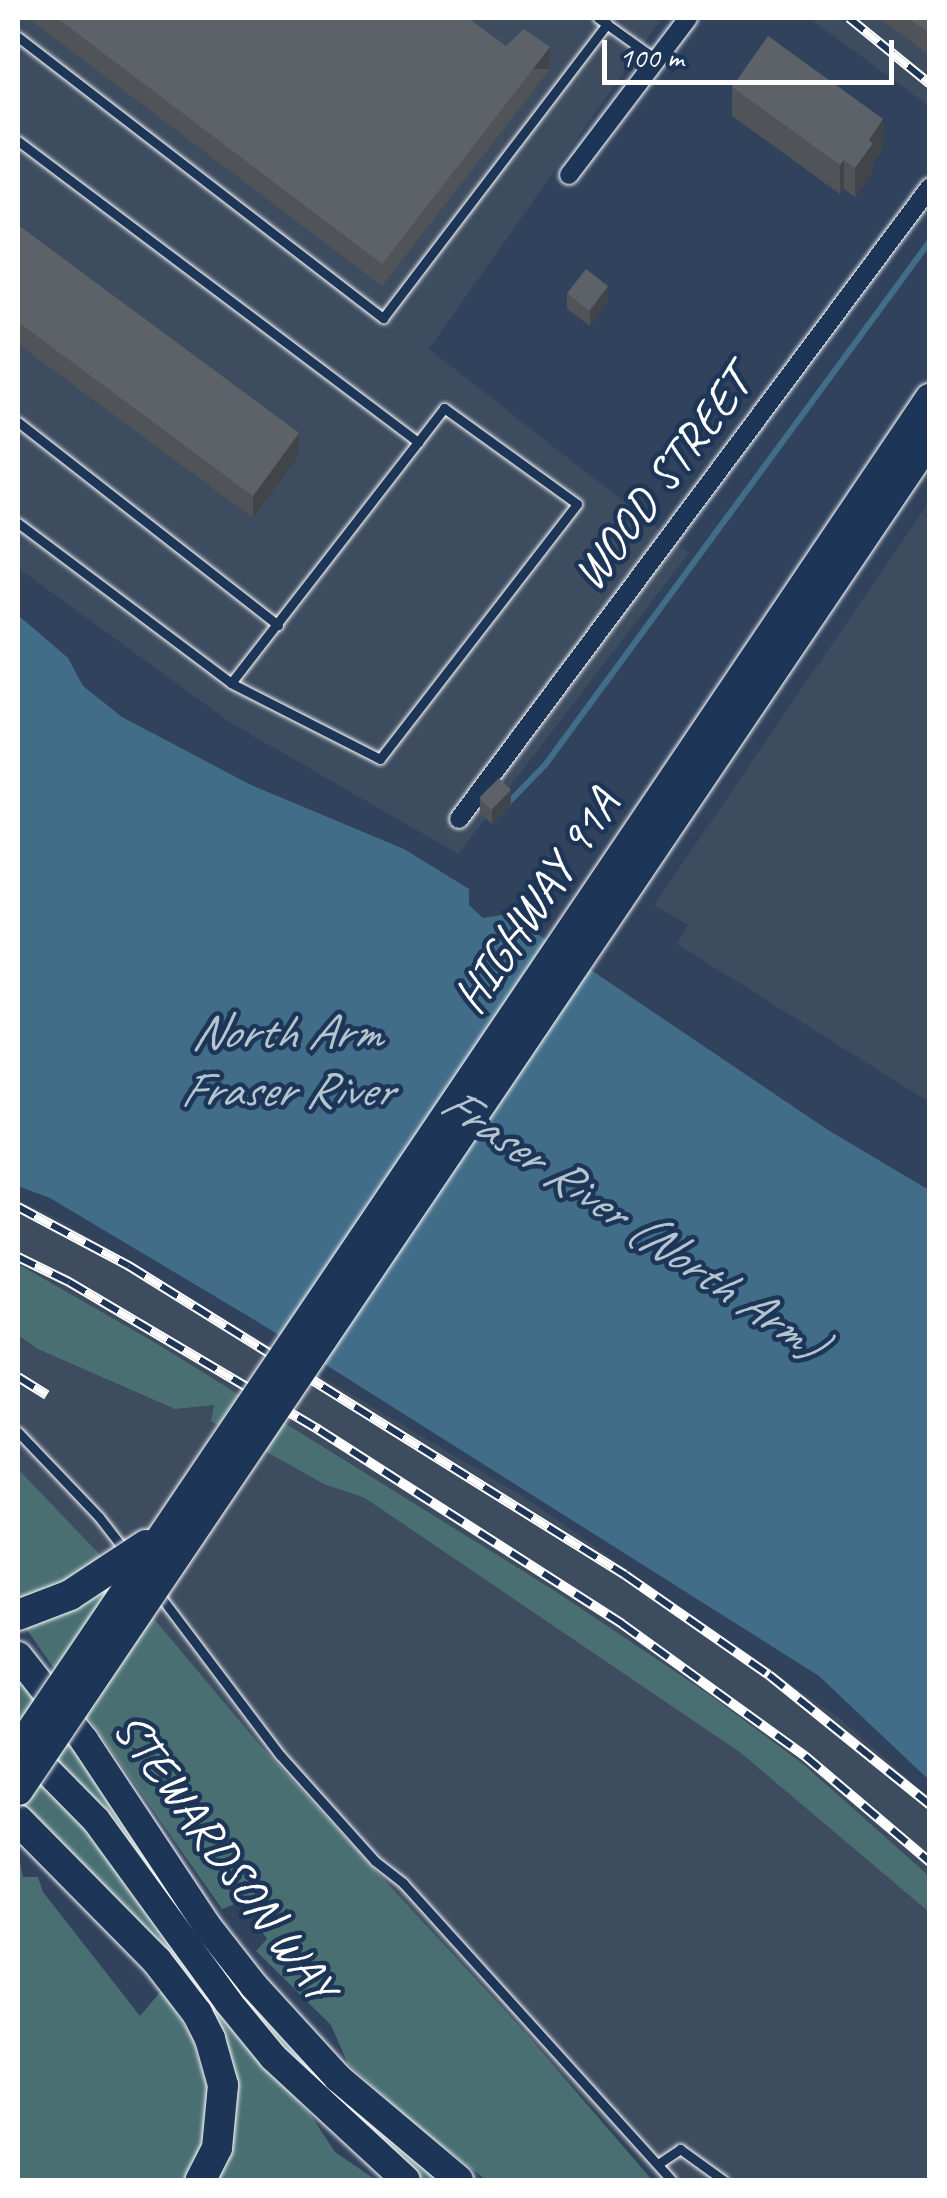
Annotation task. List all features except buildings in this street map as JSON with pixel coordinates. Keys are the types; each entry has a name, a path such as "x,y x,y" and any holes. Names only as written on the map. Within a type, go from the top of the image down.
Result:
{"highway":[{"name":"HIGHWAY 91A","path":"18,1752 930,399"},
{"name":"HIGHWAY 91A","path":"18,1790 930,438"},
{"path":"18,1615 96,1581 164,1532"},
{"path":"18,1820 157,1961 197,2013 223,2085 217,2148 201,2180"}],"main road":[{"name":"STEWARDSON WAY","path":"18,1656 84,1740 207,1926 254,1986 338,2078 460,2180"},
{"name":"STEWARDSON WAY","path":"18,1742 70,1789 96,1820 273,2057 317,2102 406,2180"}],"street":[{"path":"570,175 688,18"},
{"name":"WOOD STREET","path":"458,819 930,187"}],"lane":[{"path":"18,36 383,318 602,21 657,60"},
{"path":"18,140 418,442"},
{"path":"18,523 231,683 380,759 577,504 444,408 231,683"},
{"path":"18,422 278,625"},
{"path":"18,1432 99,1517 280,1755 375,1860 403,1883 671,2180"},
{"path":"658,2164 680,2149 723,2180"}],"shaded area":[{"path":"18,18 662,18 429,349 689,553 458,854 231,723 18,568"},
{"path":"809,18 929,18 929,106"},
{"path":"929,502 929,1102 677,944 688,925 654,905"},
{"path":"18,1200 56,1218 530,1501 839,1718 929,1797 929,2180 659,2180 181,1660 18,1474"}],"green space":[{"path":"18,1264 154,1342 555,1591 710,1695 803,1764 929,1876 929,1912 741,1753 365,1498 324,1484 211,1421 214,1405 175,1409 38,1349 18,1335"},
{"path":"18,1469 103,1558 259,1744 530,2038 652,2180 486,2180 418,2127 348,2064 331,2025 256,1951 267,1939 243,1901 222,1909 18,1617"},
{"path":"18,1670 170,1887 444,2180 421,2180 303,2073 18,1730"},
{"path":"18,1763 47,1784 94,1839 218,2011 310,2114 335,2152 376,2180 218,2180 232,2149 235,2085 112,1895 18,1799"},
{"path":"18,1852 23,1877 38,1877 43,1892 140,2016 162,1990 192,2037 207,2086 207,2120 200,2150 185,2180 18,2180"}],"water":[{"name":"North Arm Fraser River","path":"18,615 68,658 83,686 122,717 251,785 404,849 469,889 469,905 483,918 508,914 828,1130 929,1190 929,1780 819,1676 258,1322 50,1198 18,1186"}],"waterway":[{"path":"509,802 545,765 930,241"}],"railway":[{"path":"849,18 930,84"},
{"path":"18,1207 129,1266 625,1575 769,1675 930,1805"},
{"path":"18,1257 69,1282 319,1430 622,1624 805,1756 930,1862"},
{"path":"18,1377 47,1395"}],"water label":[{"name":"Fraser River (North Arm)","path":"632,1222"}]}
